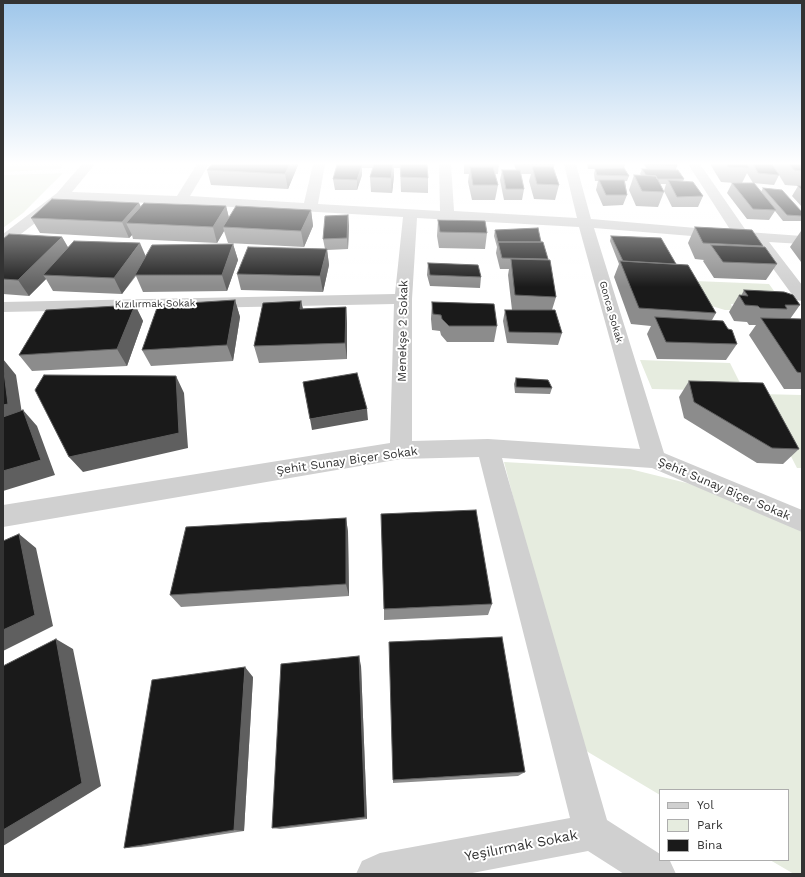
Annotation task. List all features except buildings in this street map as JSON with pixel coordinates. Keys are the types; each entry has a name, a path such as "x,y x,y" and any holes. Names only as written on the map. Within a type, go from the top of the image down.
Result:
{"street":[{"path":"3,241 50,205"},
{"path":"272,205 585,223 802,240"},
{"path":"447,205 448,215"},
{"name":"Gonca Sokak","path":"580,205 654,459"},
{"path":"725,205 750,237 802,296"},
{"name":"Menekşe 2 Sokak","path":"401,450 403,299 410,213"},
{"name":"Kızılırmak Sokak","path":"3,307 403,299"},
{"path":"488,448 592,832"},
{"name":"Şehit Sunay Biçer Sokak","path":"3,516 401,450 488,448 654,459 802,521"},
{"name":"Yeşilırmak Sokak","path":"379,873 592,832 657,874"}],"green space":[{"path":"3,205 31,205 23,213 3,228"},
{"path":"695,281 769,284 785,306 731,304 733,310 725,310 708,305"},
{"path":"640,360 730,363 744,391 652,389"},
{"path":"759,394 802,395 802,468 797,468"},
{"path":"504,462 630,469 711,489 802,531 802,874 794,874 772,861 789,861 789,789 659,789 659,794 578,746"}]}
